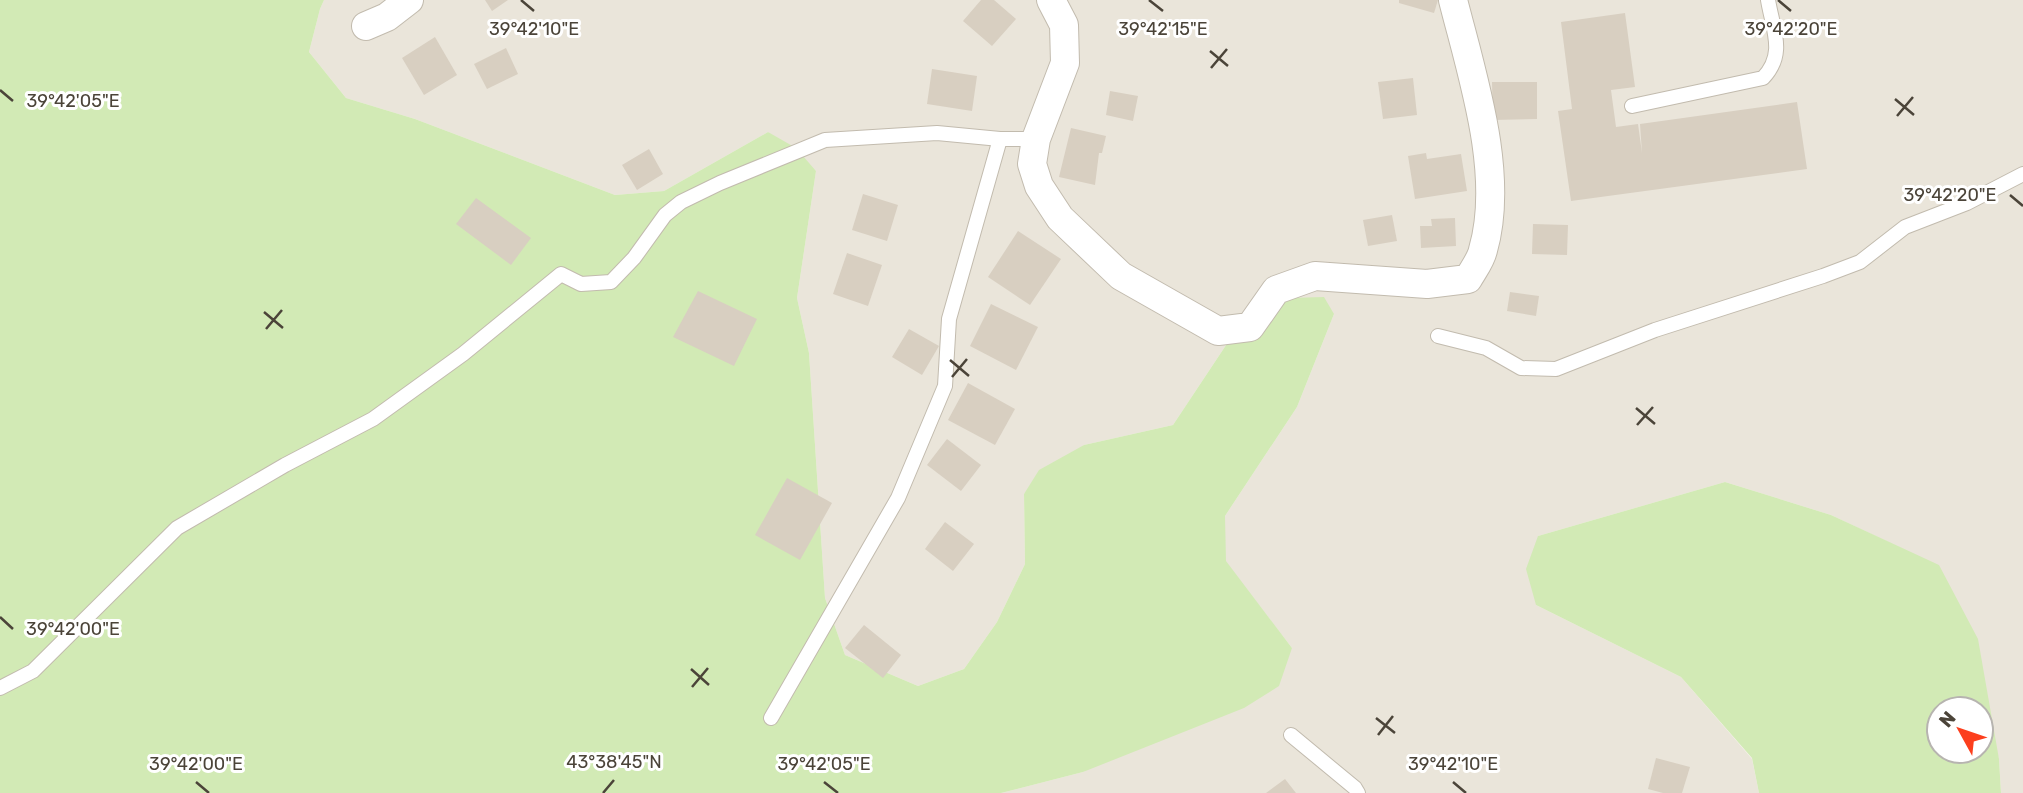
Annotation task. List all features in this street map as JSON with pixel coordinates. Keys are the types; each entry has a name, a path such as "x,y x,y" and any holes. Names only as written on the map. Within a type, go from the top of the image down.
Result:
{"street":[{"path":"366,26 387,17 409,0"},
{"path":"1051,0 1064,26 1065,63 1036,139 1032,164 1039,186 1060,218 1121,276 1219,331 1250,327 1276,290 1315,276 1427,284 1468,279 1483,252 1492,192 1480,110 1453,0"}],"lane":[{"path":"1632,106 1763,78 1773,68 1778,52 1768,0"},
{"path":"0,688 33,671 177,528 285,465 373,419 463,354 561,274 581,284 611,282 635,258 665,215 681,202 825,140 937,133 1000,139 1036,139"},
{"path":"771,719 898,498 945,386 949,319 1000,139"},
{"path":"1438,337 1486,348 1521,369 1556,369 1655,330 1860,262 1905,227 1967,203 2023,174"},
{"path":"1291,735 1358,793"}],"shaded area":[{"path":"324,0 2023,0 2023,793 2001,793 1999,759 1995,746 1995,695 1979,695 1939,566 1831,515 1725,482 1538,536 1536,605 1681,677 1752,759 1759,793 1001,793 1083,772 1292,648 1225,561 1225,516 1297,407 1334,314 1246,315 1173,425 1084,445 1024,494 1025,564 997,622 964,669 918,686 845,655 825,598 809,353 797,298 816,171 768,132 664,191 615,195 415,119 346,98 309,52"}],"green space":[{"path":"0,0 324,0 309,52 346,98 415,119 615,195 664,191 768,132 796,148 816,171 797,298 809,353 825,598 845,655 918,686 964,669 997,622 1025,564 1024,494 1039,470 1084,445 1173,425 1246,315 1288,298 1324,297 1334,314 1297,407 1225,516 1226,561 1292,648 1279,686 1244,708 1083,772 1001,793 0,793"},
{"path":"1725,482 1831,515 1939,565 1978,639 1988,695 1925,695 1925,765 1995,765 1995,736 2001,793 1759,793 1752,758 1681,677 1536,605 1526,569 1538,536"}],"building":[{"path":"485,0 508,0 492,11"},
{"path":"981,0 994,0 1016,19 992,46 963,21"},
{"path":"1399,0 1438,0 1434,13 1399,3"},
{"path":"1625,13 1635,87 1611,90 1616,127 1638,124 1642,153 1640,124 1797,102 1807,169 1571,201 1558,111 1572,109 1561,22"},
{"path":"435,37 457,75 424,95 402,58"},
{"path":"506,48 518,74 487,89 474,64"},
{"path":"932,69 977,76 972,111 927,104"},
{"path":"1413,78 1417,115 1383,119 1378,82"},
{"path":"1492,82 1537,82 1537,119 1493,120"},
{"path":"1110,91 1138,96 1133,121 1106,115"},
{"path":"1071,128 1106,136 1102,153 1099,153 1095,185 1059,177"},
{"path":"649,149 663,174 637,190 622,165"},
{"path":"1426,153 1427,159 1461,154 1467,191 1415,199 1408,156"},
{"path":"863,194 898,205 887,241 852,230"},
{"path":"476,198 531,238 511,265 456,224"},
{"path":"1392,215 1397,241 1368,246 1363,220"},
{"path":"1455,218 1456,246 1421,248 1420,226 1432,226 1431,219"},
{"path":"1533,224 1568,225 1567,255 1532,254"},
{"path":"1018,231 1061,259 1030,305 988,277"},
{"path":"847,253 882,265 868,306 833,294"},
{"path":"698,291 757,319 734,366 673,337"},
{"path":"1510,292 1539,296 1536,316 1507,311"},
{"path":"991,304 1038,327 1016,370 970,346"},
{"path":"909,329 939,346 922,375 892,357"},
{"path":"968,383 1015,409 995,445 948,420"},
{"path":"947,439 981,465 961,491 927,465"},
{"path":"787,478 832,503 800,560 755,535"},
{"path":"945,522 974,544 953,571 925,549"},
{"path":"864,625 901,655 883,678 845,648"},
{"path":"1656,758 1690,767 1682,793 1663,793 1648,789"},
{"path":"1285,779 1296,793 1266,793"}]}
